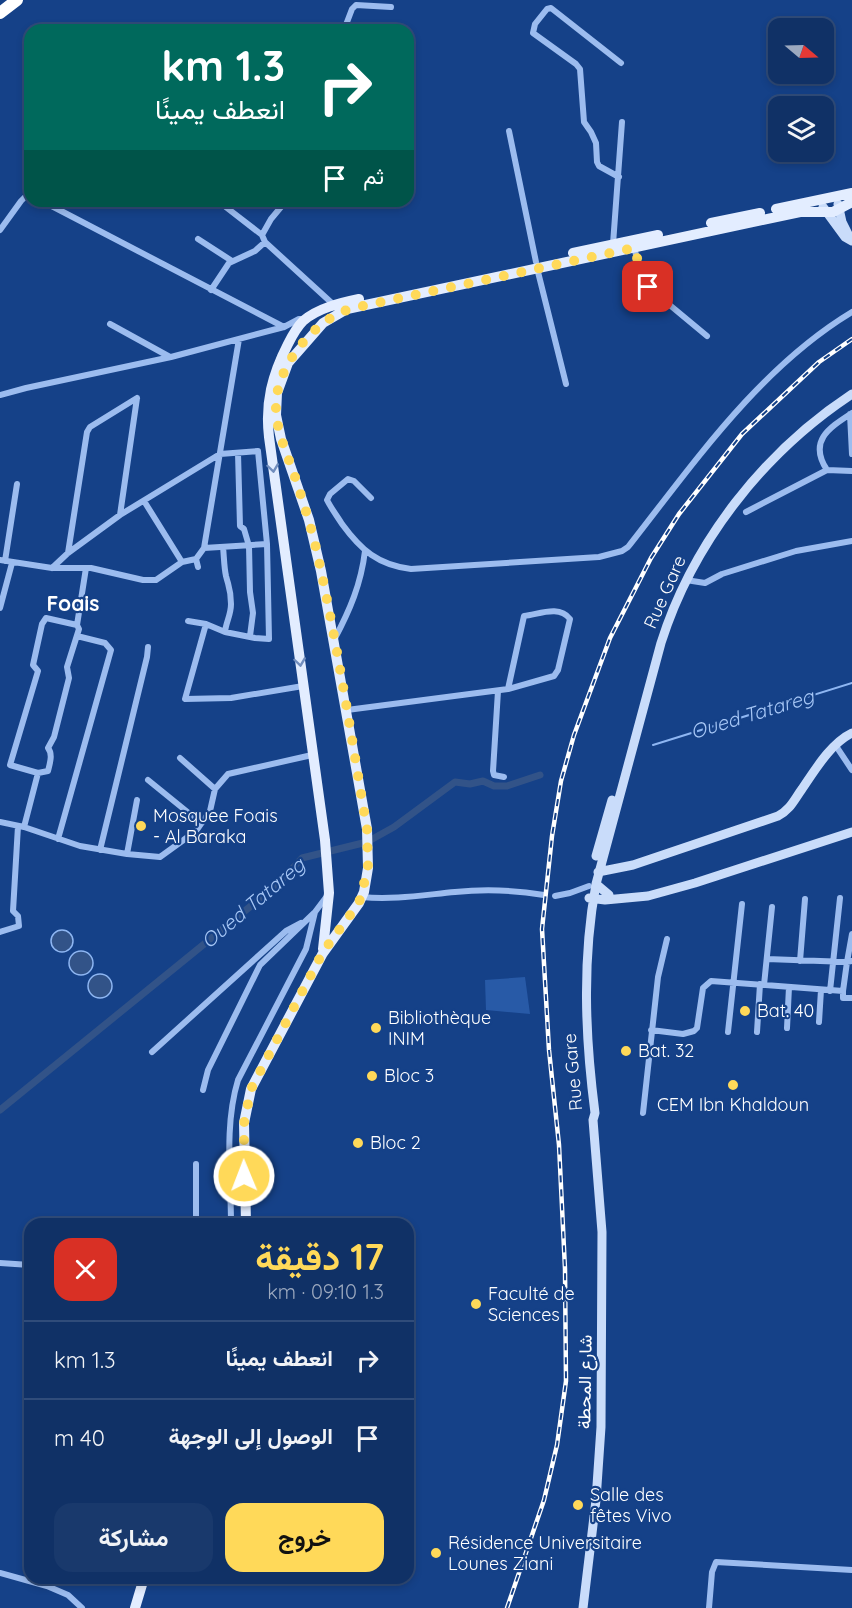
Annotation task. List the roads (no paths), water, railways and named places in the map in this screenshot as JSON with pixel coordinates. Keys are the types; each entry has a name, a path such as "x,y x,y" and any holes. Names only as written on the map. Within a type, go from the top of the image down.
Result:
{"highway":[{"path":"0,13 17,0"}],"main road":[{"path":"244,1218 243,1138 248,1100 256,1078 323,952 362,897 369,854 367,829 334,640 309,520 281,439 276,415 277,393 288,363 306,340 328,318 347,309 537,265 614,244 852,193"},
{"path":"835,195 842,222 852,241"},
{"path":"821,199 826,212 846,238 852,241"},
{"path":"323,952 329,893 325,840 267,423 268,398 274,373 295,332 306,319 334,305 634,248 804,211 826,212 852,202"},
{"path":"306,319 311,322 315,330"},
{"path":"295,332 306,340"},
{"name":"Rue Gare","path":"593,1120 587,1085 581,1006 591,892 656,641 682,578 708,534 749,478 788,437 852,388"},
{"name":"Rue Gare","path":"598,866 661,643 686,579 711,537 752,482 791,442 852,394"},
{"path":"598,866 633,865 778,816 789,809 813,773 843,738 852,733"},
{"path":"591,892 609,897 648,896 852,832"},
{"path":"591,892 609,897"},
{"name":"Rue Gare","path":"591,892 585,1005 595,1113 593,1120"},
{"path":"591,915 609,897"},
{"name":"شارع المحطة","path":"583,1608 596,1500 601,1427 602,1232 593,1120"},
{"path":"135,1608 142,1584"},
{"path":"141,1608 148,1584"}],"street":[{"path":"346,24 356,5 390,7"},
{"path":"619,177 599,166 597,162 596,143 584,122 580,69 533,33 533,28 547,9 551,8 621,63"},
{"path":"614,244 622,122"},
{"path":"509,131 537,265 566,384"},
{"path":"0,230 24,198"},
{"path":"53,207 284,327"},
{"path":"225,207 263,238 334,305"},
{"path":"211,290 232,261 255,251 271,219 281,207"},
{"path":"198,239 232,261"},
{"path":"634,248 648,287 707,336"},
{"path":"371,498 350,479 330,494 327,500 354,541 364,551 384,564 411,569 599,557 622,551 763,384 816,336 852,312"},
{"path":"0,395 171,357 284,327 299,319 306,319"},
{"path":"110,324 171,357"},
{"path":"6,562 52,568 86,568 143,580 156,580 182,562 197,563 204,548 216,486 239,339"},
{"path":"68,553 87,432 90,427 137,398 120,515"},
{"path":"851,414 852,454"},
{"path":"827,470 819,451 821,444 828,429 851,414"},
{"path":"52,568 68,553 120,515 220,454 258,451 267,544 269,639 225,632 206,624 188,621"},
{"path":"238,453 240,526 244,529 249,546 253,613 250,636"},
{"path":"746,512 827,470 852,471"},
{"path":"0,608 17,484"},
{"path":"144,501 182,562"},
{"path":"686,579 705,583 722,574 796,551 852,541"},
{"path":"204,548 267,544"},
{"path":"224,547 226,578 230,582 231,597 230,616 225,632"},
{"path":"334,640 356,594 362,572 364,551"},
{"path":"77,625 46,618 42,624 33,665 38,670 10,765 38,773 48,771 51,756 48,748 54,737 69,678 67,668 77,636 86,568"},
{"path":"346,710 498,691 508,689 554,676 558,670 570,620 565,613 559,610 524,616 508,689"},
{"path":"206,624 185,699 231,698 303,686"},
{"path":"58,839 111,653 108,645 77,636"},
{"path":"100,850 147,657 147,647"},
{"path":"498,691 493,771 494,775 504,777"},
{"path":"836,747 852,770"},
{"path":"0,822 100,850 160,857 196,831 210,811 215,789 228,774 312,755"},
{"path":"180,758 215,789"},
{"path":"0,932 19,926 18,915 13,911 21,827 38,773"},
{"path":"148,780 201,823"},
{"path":"127,854 137,800"},
{"path":"362,897 392,899 457,891 493,890 544,895"},
{"path":"555,896 591,892"},
{"path":"203,1090 208,1070 260,965 315,912 329,893"},
{"path":"830,991 840,898"},
{"path":"800,961 805,899"},
{"path":"728,1032 742,904"},
{"path":"757,1032 772,907"},
{"path":"231,1218 232,1100 238,1080 306,949 315,912"},
{"path":"152,1052 286,932 304,922"},
{"path":"852,934 843,991 843,998 852,998"},
{"path":"643,1113 658,977 667,939"},
{"path":"767,959 833,963 849,961"},
{"path":"651,1030 683,1034 694,1031 697,1028 703,988 711,981 843,991"},
{"path":"788,1028 789,987"},
{"path":"819,1022 821,990"},
{"path":"196,1164 196,1218"},
{"path":"0,1263 24,1265"},
{"path":"709,1608 712,1572 716,1562 852,1570"},
{"path":"0,1573 24,1580"},
{"path":"40,1584 68,1595 82,1608"}],"waterway":[{"name":"Oued Tatareg","path":"653,745 852,683"},
{"name":"Oued Tatareg","path":"0,1110 278,884 302,858 367,842 394,827 455,782 470,784 483,781 494,786 507,786 540,775"}],"railway":[{"path":"507,1608 544,1500 557,1445 566,1381 565,1269 559,1145 549,1050 542,929 552,836 561,781 574,735 610,638 651,558 679,514 742,434 819,362 852,339"}],"place":[{"name":"Mosquee Foais - Al Baraka","path":"141,826"},
{"name":"Bat. 40","path":"745,1011"},
{"name":"Bibliothèque INIM","path":"376,1028"},
{"name":"Bat. 32","path":"626,1051"},
{"name":"Bloc 3","path":"372,1076"},
{"name":"CEM Ibn Khaldoun","path":"733,1085"},
{"name":"Bloc 2","path":"358,1143"},
{"name":"Faculté de Sciences","path":"476,1304"},
{"name":"Salle des fêtes Vivo","path":"578,1505"},
{"name":"Résidence Universitaire Lounes Ziani","path":"436,1553"}],"district":[{"name":"Foais","path":"73,604"}]}
